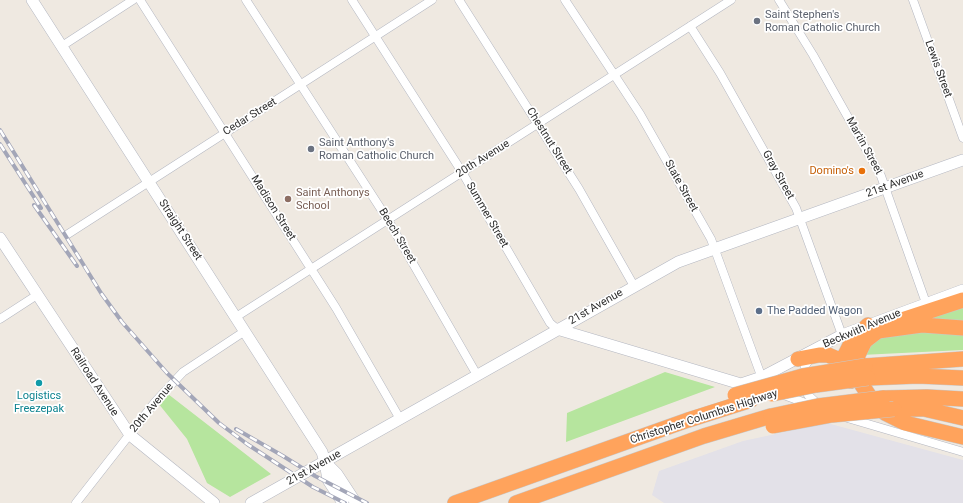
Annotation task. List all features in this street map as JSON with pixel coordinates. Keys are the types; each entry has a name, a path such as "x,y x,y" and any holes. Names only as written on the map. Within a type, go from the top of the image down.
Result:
{"highway":[{"path":"963,300 873,328 850,344 845,355 848,376 858,395 873,413 886,420 963,437"},
{"path":"873,328 922,325 963,328"},
{"path":"873,328 858,355 857,362 859,379 866,393 880,408 890,416 905,423"},
{"path":"798,359 813,355 832,356 846,365"},
{"path":"688,420 738,390 803,376 866,372 963,358"},
{"name":"Christopher Columbus Highway","path":"455,503 688,420 751,400 866,372 963,378"},
{"name":"Christopher Columbus Highway","path":"516,503 726,429 772,421 818,406 883,398 927,397 963,399"},
{"path":"772,421 894,409 924,409 963,418"}],"street":[{"name":"Straight Street","path":"32,0 322,452 326,462 328,480 343,503"},
{"path":"62,46 133,0"},
{"name":"Madison Street","path":"140,0 351,333 400,419"},
{"name":"Beech Street","path":"246,0 388,220 477,375"},
{"name":"Summer Street","path":"352,0 462,172 550,324 557,329"},
{"name":"Cedar Street","path":"68,234 148,181 301,85 432,0"},
{"name":"Chestnut Street","path":"459,0 579,189 634,286"},
{"name":"State Street","path":"565,0 640,114 715,249 765,388"},
{"name":"20th Avenue","path":"236,317 731,0"},
{"name":"Martin Street","path":"779,0 813,55 881,176 926,303"},
{"name":"Lewis Street","path":"913,0 963,138"},
{"name":"Gray Street","path":"690,26 720,73 796,208 842,335"},
{"name":"21st Avenue","path":"251,503 678,262 963,160"},
{"name":"Railroad Avenue","path":"0,238 130,435 214,503"},
{"name":"Beckwith Avenue","path":"738,390 842,335 873,328 926,303 963,290"},
{"path":"0,319 37,294"},
{"path":"557,329 738,390 765,388 825,410 963,452"},
{"name":"20th Avenue","path":"76,503 183,372 245,331"},
{"path":"813,355 805,366 802,382 808,395 825,410"},
{"name":"Straight Street","path":"326,462 337,474 356,503"}],"shaded area":[{"path":"827,423 963,460 963,503 664,503 652,495 659,471 743,441"}],"green space":[{"path":"963,304 963,322 915,319"},
{"path":"918,329 963,333 963,350 861,355 878,334"},
{"path":"665,372 715,387 566,442 567,413"},
{"path":"168,394 271,474 230,497 207,483 187,439 158,403"}],"railway":[{"path":"0,130 101,293 122,322 167,373 219,423 247,444 313,487 345,503"},
{"path":"0,144 41,208"},
{"path":"34,205 77,266"},
{"path":"236,429 315,476 367,503"}],"place":[{"name":"Saint Stephen's Roman Catholic Church","path":"757,21"},
{"name":"Saint Anthony's Roman Catholic Church","path":"311,149"},
{"name":"Domino's","path":"862,171"},
{"name":"Saint Anthonys School","path":"288,199"},
{"name":"The Padded Wagon","path":"759,311"},
{"name":"Logistics Freezepak","path":"39,383"}]}
